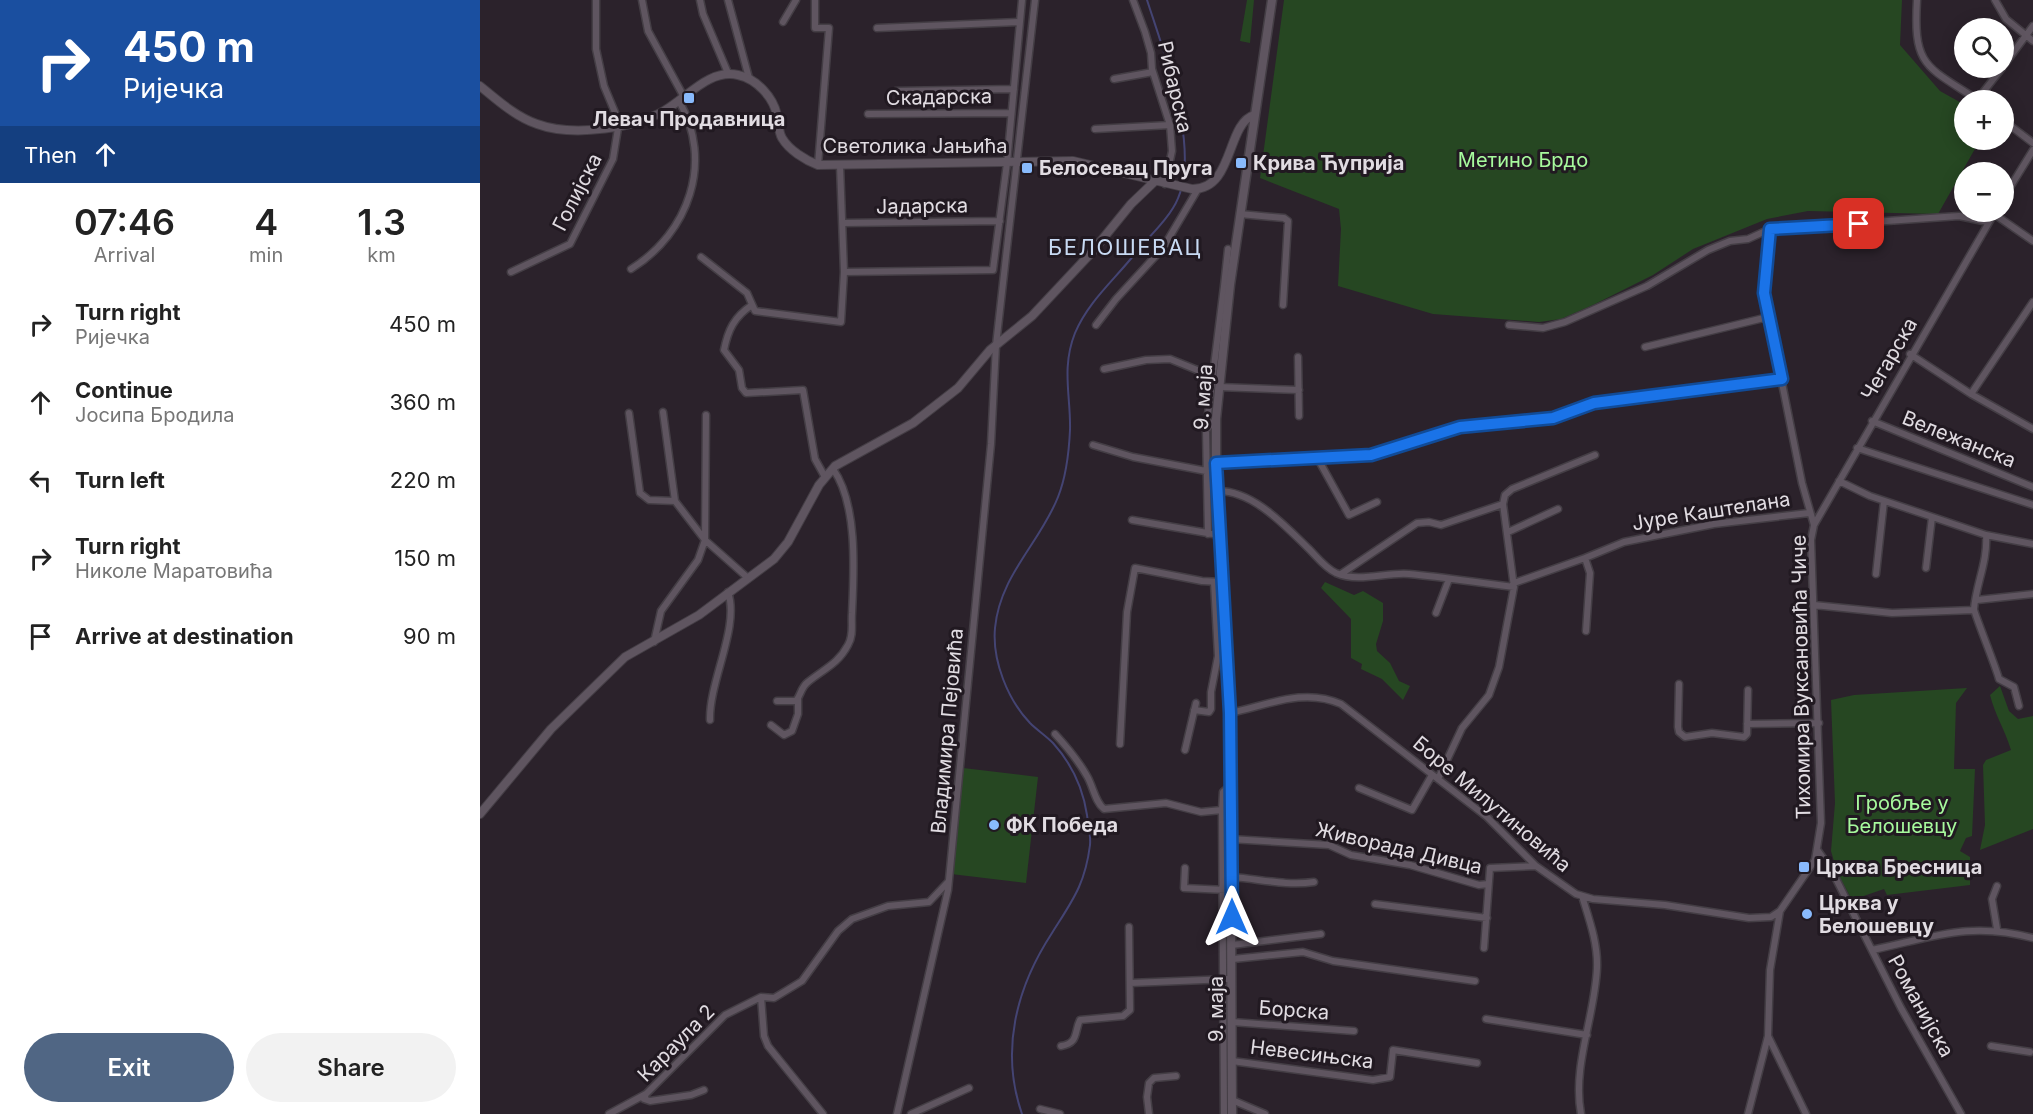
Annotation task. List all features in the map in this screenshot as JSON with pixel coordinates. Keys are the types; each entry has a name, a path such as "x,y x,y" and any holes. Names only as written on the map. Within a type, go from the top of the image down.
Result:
{"main road":[{"name":"9. маја","path":"1232,1114 1232,1022 1228,979 1233,959 1227,890 1232,877 1229,787 1230,713 1218,582 1216,419 1227,283 1240,214 1272,0"}],"street":[{"path":"596,0 597,55 619,126"},
{"path":"631,269 655,252 666,240 685,209 693,186 696,166 691,125 648,31 642,0"},
{"path":"700,0 703,14 728,73"},
{"path":"480,86 535,124 571,130 619,126 662,112 709,79 728,73 749,78 728,0"},
{"path":"783,22 796,0"},
{"path":"815,0 815,28 829,28 818,165"},
{"path":"844,272 993,270 1007,163 1022,0"},
{"name":"Владимира Пејовића","path":"897,1114 947,897 991,444 996,345 1035,0"},
{"name":"Рибарска","path":"1133,0 1151,52 1153,72 1170,125 1172,151 1167,184"},
{"path":"1917,0 1916,40 1923,59 1943,78 1962,90"},
{"path":"1995,0 2006,19 2033,41"},
{"path":"877,28 1020,22"},
{"path":"2014,52 2033,26"},
{"path":"1114,79 1153,72"},
{"name":"Светолика Јањића","path":"749,78 770,98 782,137 790,148 818,165 1073,161 1167,184 1198,189"},
{"path":"1985,90 1994,78"},
{"path":"896,91 1014,89"},
{"name":"Скадарска","path":"868,114 1011,112"},
{"path":"1096,325 1116,299 1163,248 1198,189 1216,177 1241,128 1248,117 1254,115"},
{"path":"1095,129 1170,125"},
{"name":"Голијска","path":"511,272 573,241 610,168 619,126"},
{"path":"2014,129 2033,143"},
{"path":"2014,181 2033,150"},
{"path":"701,257 747,293 755,311 841,322 844,272 840,166"},
{"path":"1137,175 1142,183 1141,194"},
{"path":"480,814 551,729 625,657 699,615 774,559 788,542 825,477 833,469 913,423 938,405 996,345 1032,316 1155,181"},
{"path":"1240,214 1284,218 1288,221 1283,305"},
{"path":"1509,325 1546,327 1564,322 1647,286 1708,250 1730,241 1748,239 1770,229 1954,216"},
{"name":"Јадарска","path":"843,223 1000,221"},
{"name":"Чегарска","path":"1814,525 1910,354 1989,222"},
{"path":"2007,222 2033,241"},
{"name":"Тихомира Вуксановића Чиче","path":"1748,1114 1768,1036 1770,970 1780,911 1818,851 1821,823 1811,540 1814,525 1809,513 1768,317 1764,287 1770,229"},
{"path":"1208,534 1206,430 1227,283 1228,249"},
{"path":"1971,394 2033,302"},
{"path":"752,306 737,316 731,326 724,350 739,370 742,388 746,393 803,390 815,459 825,477"},
{"path":"1645,347 1768,317"},
{"path":"1910,354 1971,394 2033,429"},
{"path":"1298,357 1299,416"},
{"path":"1104,369 1139,361 1170,360 1212,376"},
{"path":"1216,463 1371,455 1460,427 1553,418 1594,403 1782,379"},
{"path":"1219,387 1299,390"},
{"path":"663,412 675,501 705,540 748,578"},
{"path":"629,413 640,493 649,500 675,501"},
{"path":"654,642 661,611 698,560 705,540 706,415"},
{"path":"1206,430 1216,419"},
{"name":"Вележанска","path":"1872,421 2033,488"},
{"path":"1093,446 1113,453 1206,471"},
{"path":"1857,448 2033,505"},
{"path":"1359,788 1412,810 1435,777 1462,728 1483,705 1492,689 1499,668 1514,585 1503,504 1505,495 1512,489 1595,455"},
{"path":"1318,459 1349,515 1377,502"},
{"path":"771,725 784,735 792,731 798,714 798,699 805,684 836,663 848,646 853,633 853,542 848,509 833,469"},
{"path":"1839,481 1884,501 1986,535 2033,544"},
{"path":"1217,491 1230,492 1260,506 1327,567 1341,574 1359,578 1404,574 1514,585"},
{"path":"1876,574 1884,501"},
{"path":"1341,574 1417,523 1441,525 1503,504"},
{"path":"1508,532 1558,508"},
{"name":"Јуре Каштелана","path":"1514,585 1624,542 1714,524 1809,513"},
{"path":"1926,568 1932,517"},
{"path":"1132,520 1219,535"},
{"path":"1986,535 1986,557 1974,610 1990,647 1999,679 2014,687 2019,706"},
{"path":"1585,558 1590,573 1586,631"},
{"path":"1120,744 1127,612 1135,568 1218,582 1218,656 1211,692 1211,709 1209,712 1194,710"},
{"path":"1436,613 1449,579"},
{"path":"710,720 710,700 729,630 731,606 728,592"},
{"path":"1977,600 2033,594"},
{"path":"1814,605 1892,613 1974,610"},
{"path":"1679,684 1678,727 1682,736 1712,734 1741,738 1747,734 1748,690"},
{"path":"777,701 795,702 798,699"},
{"name":"Боре Милутиновића","path":"1230,713 1281,699 1330,700 1345,707 1497,826 1536,866 1582,896 1749,918 1771,917 1780,911"},
{"path":"1185,750 1196,703"},
{"path":"1748,724 1819,723"},
{"path":"1055,734 1075,756 1104,809 1166,803 1201,812 1222,810"},
{"path":"1224,1114 1228,979 1227,890 1222,794 1229,787"},
{"name":"Живорада Дивца","path":"1230,839 1329,845 1351,855 1410,865 1479,885 1488,884"},
{"name":"Романијска","path":"1818,851 1831,869 1960,1114"},
{"path":"1484,948 1489,871 1497,866 1522,868 1536,866"},
{"path":"1185,868 1184,888 1227,890"},
{"path":"1232,877 1271,880 1283,884 1314,882"},
{"name":"Караула 2","path":"704,1090 692,1095 650,1101 644,1099 646,1094 725,1015 761,998 774,998 802,981 838,931 852,919 888,906 929,902 948,882"},
{"path":"1997,886 1992,898 1997,929"},
{"path":"1581,1114 1580,1077 1597,964 1596,946 1582,896"},
{"path":"1376,904 1487,918"},
{"path":"1061,1046 1072,1043 1076,1038 1080,1020 1127,1014 1131,1006 1129,927"},
{"path":"1872,950 1959,931 1997,929 2033,938"},
{"path":"1232,945 1321,934"},
{"path":"1233,959 1303,952 1333,961 1475,981"},
{"path":"1130,983 1228,979"},
{"path":"761,998 764,1036 768,1047 823,1114"},
{"path":"1486,1019 1587,1035"},
{"name":"Борска","path":"1232,1022 1354,1031"},
{"path":"1768,1036 1806,1114"},
{"path":"1991,1046 2030,1052"},
{"name":"Невесињска","path":"1232,1061 1343,1078 1373,1080 1388,1078 1391,1075 1393,1050 1477,1063"},
{"path":"1149,1114 1147,1097 1149,1083 1154,1078 1176,1076"},
{"path":"911,1114 969,1088"},
{"path":"609,1114 646,1094"},
{"path":"1232,1100 1265,1114"},
{"path":"1040,1109 1060,1114"}],"green space":[{"path":"1247,0 1254,0 1250,43 1240,41"},
{"name":"Метино Брдо","path":"1284,0 1902,0 1900,45 1940,91 1954,99 1954,150 1974,150 1968,162 1954,162 1954,186 1938,214 1808,211 1767,219 1693,249 1653,275 1593,305 1561,319 1539,322 1433,314 1338,286 1341,229 1339,209 1260,178"},
{"path":"1325,582 1354,595 1363,591 1383,603 1383,621 1376,644 1377,651 1390,663 1399,681 1410,686 1403,700 1382,679 1361,669 1362,664 1351,658 1351,619 1321,588"},
{"path":"2000,686 2009,711 2018,719 2033,716 2033,829 1980,850 1985,825 1983,765 1986,760 2011,750 1990,695"},
{"name":"Гробље у Белошевцу","path":"1967,688 1956,703 1954,769 1975,769 1972,836 1966,838 1960,851 1970,857 1970,885 1887,895 1884,889 1852,900 1837,872 1831,851 1835,803 1831,700 1854,695"},
{"name":"ФК Победа","path":"963,768 1038,777 1026,883 951,874"}],"waterway":[{"path":"1022,1114 1015,1090 1012,1067 1015,1020 1021,998 1039,954 1081,882 1088,859 1090,837 1083,795 1071,767 1053,743 1022,714 1008,692 996,654 995,628 1004,592 1050,514 1063,481 1070,430 1068,358 1075,333 1094,302 1169,214 1182,187 1185,162 1178,105 1147,0"}],"place":[{"name":"Левач Продавница","path":"689,98"},
{"name":"Крива Ћуприја","path":"1241,163"},
{"name":"Белосевац Пруга","path":"1027,168"},
{"name":"ФК Победа","path":"994,825"},
{"name":"Црква Бресница","path":"1804,867"},
{"name":"Црква у Белошевцу","path":"1807,914"}],"district":[{"name":"БЕЛОШЕВАЦ","path":"1125,247"}],"route":[{"path":"1232,917 1230,713 1216,463 1371,455 1438,432 1460,427 1553,418 1594,403 1782,379 1764,293 1770,229 1859,224"}]}
